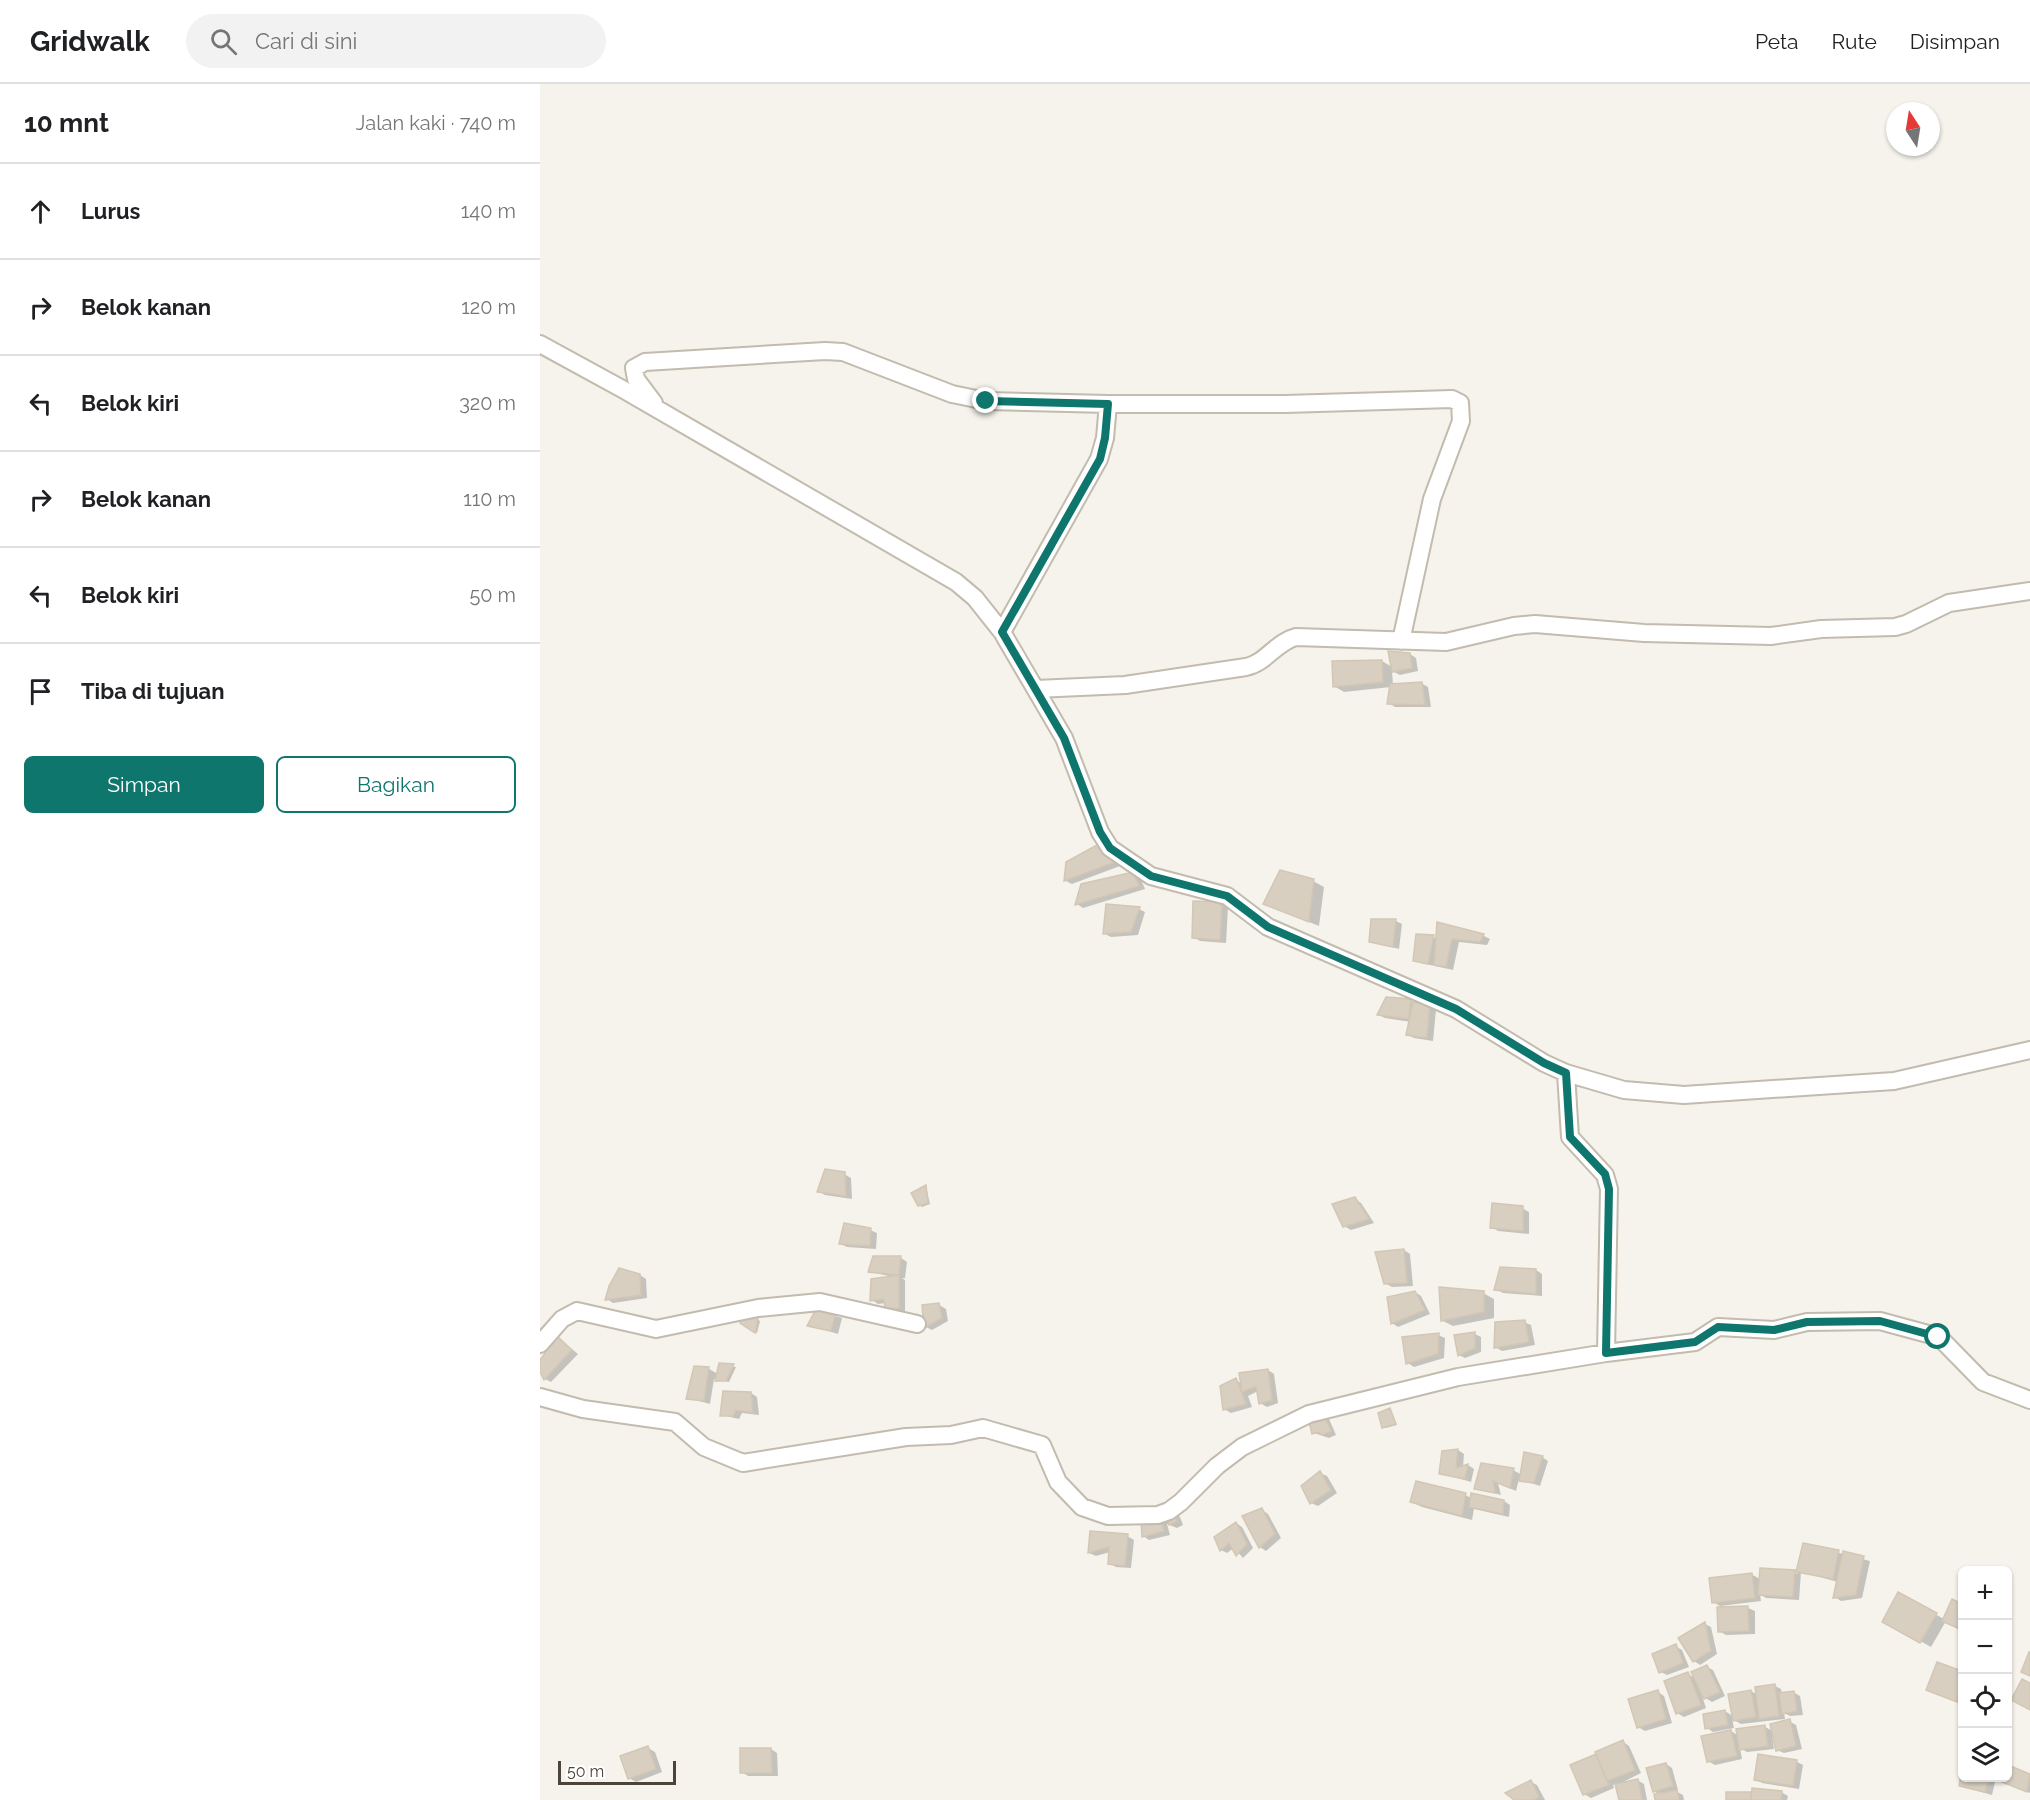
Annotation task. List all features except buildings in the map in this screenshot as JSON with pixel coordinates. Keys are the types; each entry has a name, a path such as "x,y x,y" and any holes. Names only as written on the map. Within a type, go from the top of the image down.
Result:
{"street":[{"path":"540,345 660,411 956,582 975,598 1002,632 1070,750 1104,841 1140,871 1162,880 1227,896 1268,927 1456,1009 1544,1063 1566,1073 1624,1090 1684,1095 1894,1081 2030,1050"},
{"path":"660,411 636,379 634,368 638,364 825,351 858,356 967,398 1108,404 1285,404 1441,398 1460,403 1461,421 1432,499 1401,641"},
{"path":"1002,632 1100,459 1105,438 1108,404"},
{"path":"1036,689 1125,685 1246,667 1256,664 1284,641 1296,637 1455,641 1514,626 1535,624 1678,634 1771,636 1832,628 1883,628 1906,624 1949,603 2030,591"},
{"path":"1566,1073 1570,1137 1605,1174 1609,1189 1606,1353"},
{"path":"540,1344 562,1319 577,1311 656,1329 758,1308 820,1302 917,1324"},
{"path":"540,1397 583,1409 675,1422 704,1448 743,1463 906,1437 951,1435 988,1429 1042,1445 1058,1482 1089,1511 1108,1516 1148,1516 1169,1511 1217,1466 1242,1447 1309,1414 1458,1377 1606,1353 1695,1342 1715,1328 1723,1326 1774,1330 1807,1322 1880,1321 1938,1337 1983,1382 2030,1400"}],"route":[{"path":"986,401 1108,404 1104,449 1100,459 1002,632 1070,750 1104,841 1140,871 1162,880 1227,896 1268,927 1456,1009 1544,1063 1566,1073 1570,1137 1605,1174 1609,1189 1606,1353 1695,1342 1702,1340 1715,1328 1723,1326 1774,1330 1807,1322 1880,1321 1938,1337"}]}
